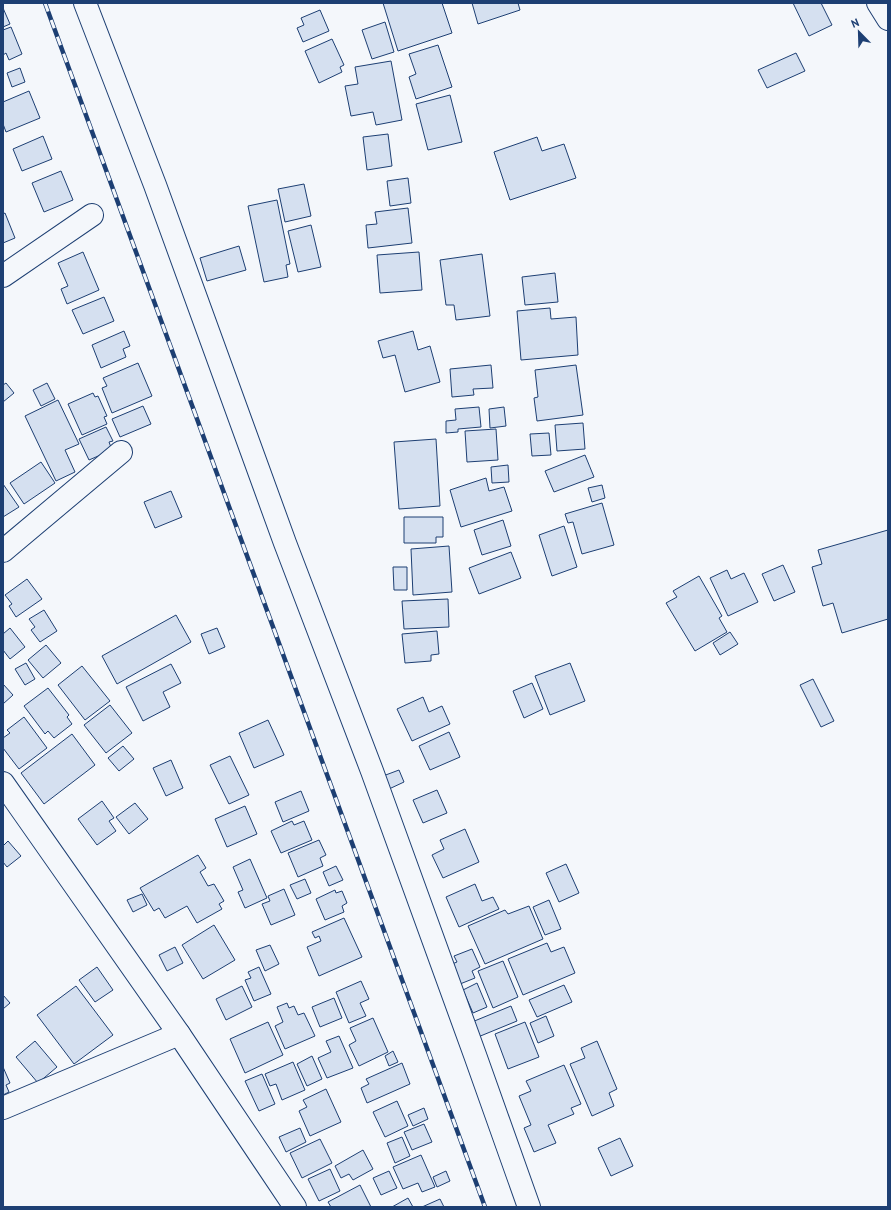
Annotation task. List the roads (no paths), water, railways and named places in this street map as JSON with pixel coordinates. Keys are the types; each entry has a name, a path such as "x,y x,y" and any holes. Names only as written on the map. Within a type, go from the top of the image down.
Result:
{"street":[{"path":"85,3 155,185 285,543 372,771 529,1207"},
{"path":"878,3 888,19"},
{"path":"3,276 92,215"},
{"path":"3,551 121,452"},
{"path":"3,783 179,1034 295,1207"},
{"path":"3,1108 179,1034"}],"railway":[{"path":"45,3 485,1207"}]}
